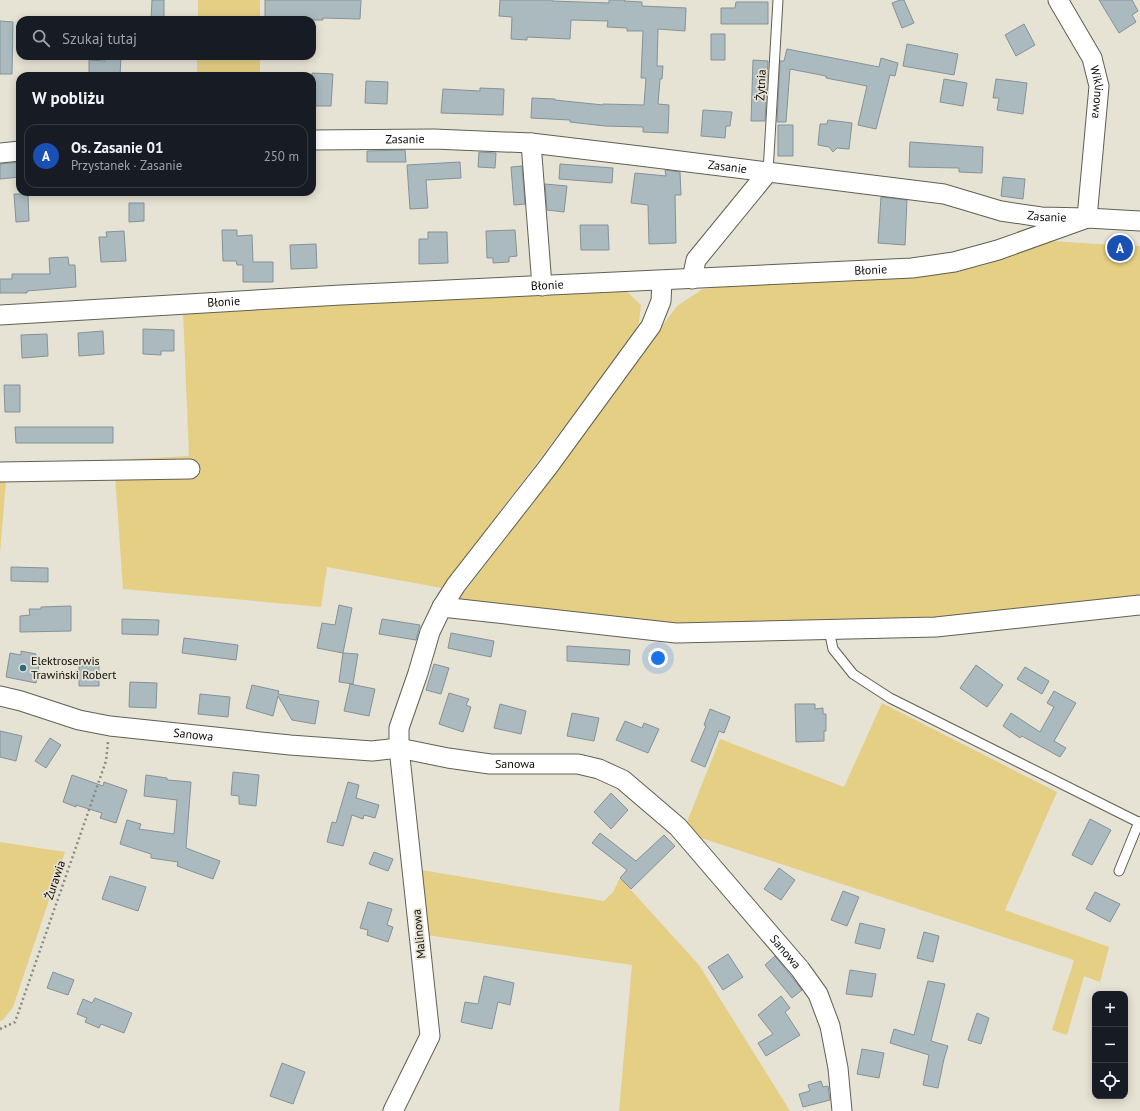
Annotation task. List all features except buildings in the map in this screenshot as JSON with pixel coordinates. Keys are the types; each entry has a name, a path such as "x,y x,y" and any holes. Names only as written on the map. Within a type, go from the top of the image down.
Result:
{"street":[{"name":"Wiklinowa","path":"1058,0 1092,58 1099,86 1087,218"},
{"name":"Zasanie","path":"316,140 434,139 531,143 944,194 1001,211 1041,217 1140,221"},
{"path":"531,143 542,286"},
{"path":"0,153 16,151"},
{"path":"692,279 696,260 768,172"},
{"name":"Błonie","path":"0,315 341,295 912,268 954,262 998,250 1087,218"},
{"name":"Malinowa","path":"393,1111 430,1036 399,748 400,728 430,632 442,607 456,585 548,467 651,326 661,301 662,281"},
{"path":"0,472 190,469"},
{"path":"442,607 676,633 936,627 1140,605"},
{"name":"Sanowa","path":"0,696 21,701 78,720 110,726 290,745 372,751 399,748 448,758 490,764 578,764 599,769 623,780 644,796 678,827 800,969 818,994 830,1026 838,1068 842,1111"}],"lane":[{"name":"Żytnia","path":"768,172 778,0"},
{"path":"829,630 833,649 853,674 890,698 1139,823 1119,871"}],"path":[{"name":"Żurawia","path":"0,1029 15,1022 106,760 110,726"}],"shaded area":[{"path":"198,0 260,0 260,16 198,16"},
{"path":"197,60 260,60 260,72 197,72"},
{"path":"1051,241 1114,245 1115,250 1124,250 1124,245 1140,246 1140,598 933,622 699,627 457,602 677,306 703,289 738,284 925,274 982,266"},
{"path":"626,291 641,305 638,329 442,588 327,567 321,607 123,589 114,460 189,456 183,310"},
{"path":"0,480 6,480 0,553"},
{"path":"882,703 1057,792 1005,910 1109,947 1100,982 1084,976 1067,1035 1052,1030 1074,960 683,832 720,739 844,787"},
{"path":"0,842 65,852 13,1007 3,1020 0,1021"},
{"path":"421,870 604,901 613,892 620,878 699,965 790,1111 619,1111 632,965 426,935"}],"place":[{"name":"Os. Zasanie 01","path":"1120,248"},
{"name":"Elektroserwis Trawiński Robert","path":"23,668"}]}
